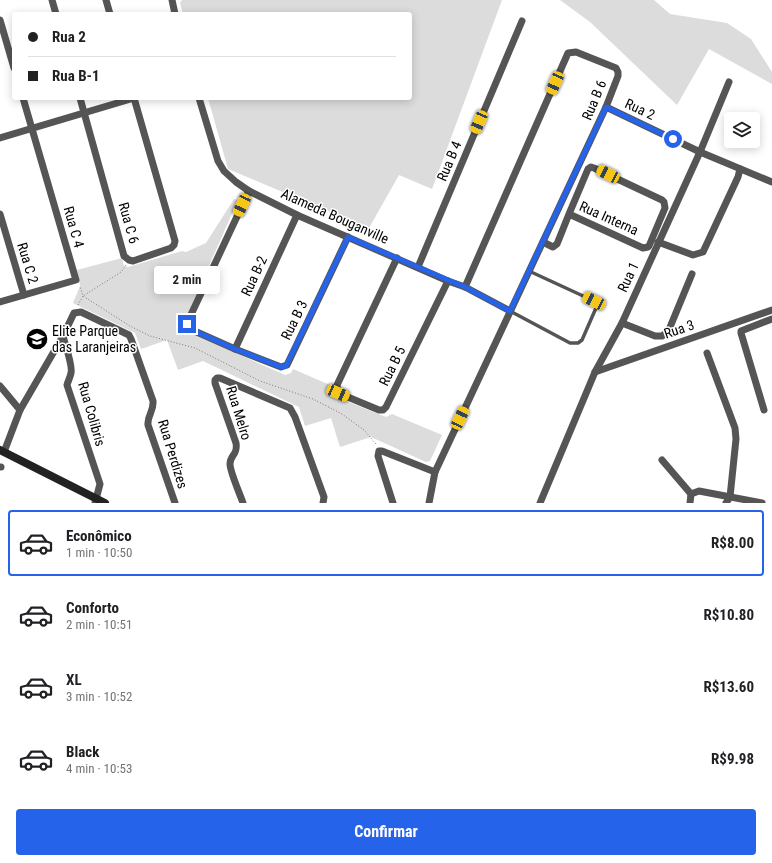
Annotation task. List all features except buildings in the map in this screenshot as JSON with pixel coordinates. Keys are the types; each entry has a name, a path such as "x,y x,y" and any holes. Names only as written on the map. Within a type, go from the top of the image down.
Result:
{"street":[{"path":"52,0 55,12"},
{"path":"106,0 109,12"},
{"path":"172,0 175,12"},
{"path":"0,20 12,61"},
{"name":"Rua B 4","path":"418,267 522,21"},
{"name":"Rua B 6","path":"429,503 435,472 606,107 618,76 616,68 576,52 568,53 465,287"},
{"name":"Rua 1","path":"540,503 595,372 622,323 700,152 729,82"},
{"name":"Rua C 4","path":"24,100 76,280"},
{"name":"Rua C 6","path":"81,100 124,256 129,260 171,248 175,241 135,100"},
{"path":"0,138 127,100"},
{"name":"Alameda Bouganville","path":"201,100 218,161 224,171 249,191 296,215 465,287 510,311"},
{"name":"Rua 2","path":"606,107 700,152 772,182"},
{"name":"Rua Interna","path":"542,242 552,247 556,246 569,214 588,169 591,167 662,200 665,205 649,246 645,248 569,214"},
{"path":"658,242 693,255 703,252 738,177 740,169"},
{"path":"235,349 190,329 187,324 249,191"},
{"name":"Rua C 2","path":"0,214 24,295 0,302"},
{"name":"Rua B-2","path":"235,349 296,215"},
{"name":"Rua B 3","path":"235,349 281,367 286,366 348,237"},
{"name":"Rua B 5","path":"397,258 337,385 338,393 379,410 383,410 386,407 448,280"},
{"path":"622,323 655,336 662,336 668,332 692,274"},
{"path":"24,295 76,280"},
{"name":"Rua 3","path":"595,372 772,310"},
{"name":"Rua Perdizes","path":"74,313 81,312 129,336 131,339 153,401 152,411 148,418 148,425 175,503"},
{"path":"74,313 63,336 20,410 2,451 96,501 105,503"},
{"path":"764,410 741,331 772,319"},
{"name":"Rua Colibris","path":"63,336 72,368 67,385 100,484 96,501"},
{"path":"707,353 735,428 736,439 728,500"},
{"name":"Rua Melro","path":"243,503 230,468 231,460 237,448 215,383 217,378 290,408 295,417 324,497 323,503"},
{"path":"0,386 20,410"},
{"path":"393,503 378,456 379,452 382,451 435,472"},
{"path":"662,460 691,494 690,503"},
{"path":"691,494 699,491 728,500 762,503"}],"lane":[{"path":"510,311 570,342 578,343 582,340 596,308 595,302 529,270"}],"path":[{"path":"74,313 83,296 121,272 129,260"},
{"path":"76,280 80,286 83,296 130,326 150,336 195,348 260,381 313,399 342,414 364,430 382,451"}],"shaded area":[{"path":"182,0 502,0 432,189 399,175 369,228 228,169 209,100 412,100 412,12 182,12 180,3"},
{"path":"560,0 654,0 670,14 727,23 751,39 772,72 772,84 709,49 677,105 590,22"},
{"path":"234,199 238,200 182,327 184,330 285,375 291,373 293,369 330,385 329,392 331,395 386,417 392,414 442,435 430,461 426,462 371,437 340,447 331,418 305,426 299,407 203,361 178,370 167,340 141,349 135,333 73,303 80,286 77,270 122,258 124,266 128,267 182,251 186,252 206,243"}],"place":[{"name":"Elite Parque das Laranjeiras","path":"37,339"}],"route":[{"path":"187,324 190,329 235,349 281,367 286,366 348,237 465,287 510,311 606,107 673,139"}]}
